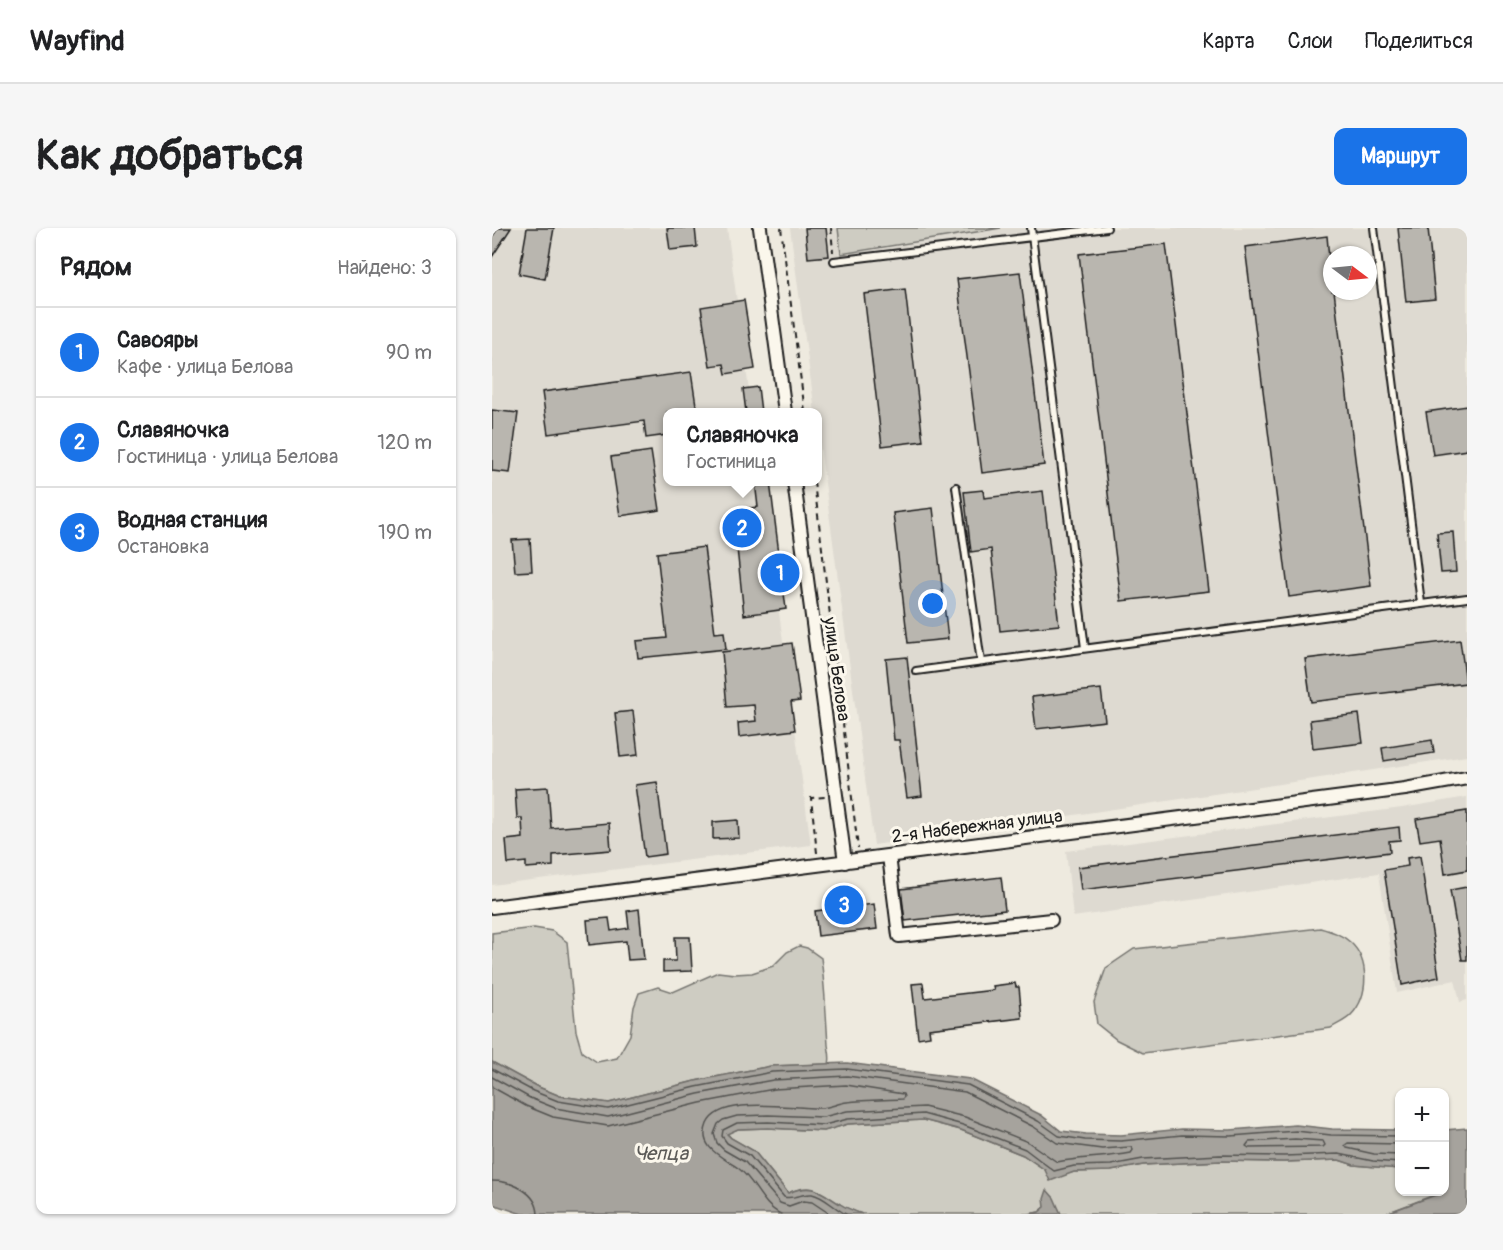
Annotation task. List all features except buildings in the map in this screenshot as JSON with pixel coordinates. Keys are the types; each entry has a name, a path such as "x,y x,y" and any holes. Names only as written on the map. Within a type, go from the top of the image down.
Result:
{"street":[{"path":"760,228 784,408"},
{"name":"улица Белова","path":"795,486 845,862"},
{"name":"2-я Набережная улица","path":"492,907 1405,789 1467,778"},
{"path":"889,856 899,936 1051,920"}],"lane":[{"path":"1031,228 1085,648"},
{"path":"834,261 1107,228"},
{"path":"1374,228 1421,603"},
{"path":"956,487 981,662"},
{"path":"916,671 1467,598"}],"path":[{"path":"781,228 804,408"},
{"path":"831,228 834,261"},
{"path":"814,486 858,850"},
{"path":"818,856 811,798 852,795"}],"shaded area":[{"path":"492,228 727,228 751,408 663,408 663,486 762,486 811,845 492,885"},
{"path":"790,228 1467,228 1467,756 874,845 822,461 822,408 814,408"},
{"path":"838,228 1001,228 841,254"},
{"path":"1467,797 1467,1000 1460,1002 1455,980 1397,993 1379,873 1073,917 1066,851 1402,808"},
{"path":"534,928 552,931 567,942 576,1031 582,1052 597,1062 617,1058 630,1035 634,1007 639,993 658,987 673,992 718,972 752,973 773,966 787,952 799,946 807,948 821,958 829,1064 771,1066 695,1081 609,1103 560,1096 536,1086 492,1062 492,933"},
{"path":"1320,928 1350,942 1357,950 1364,968 1364,988 1357,1007 1349,1017 1331,1028 1143,1053 1117,1040 1097,1024 1094,1002 1106,968 1134,949"},
{"path":"923,1120 961,1130 1023,1155 1056,1177 1074,1172 1111,1171 1143,1165 1220,1161 1339,1160 1354,1165 1395,1169 1395,1196 1431,1196 1384,1214 1061,1214 1058,1208 1045,1207 1039,1212 1029,1214 862,1214 845,1207 816,1189 804,1188 788,1193 754,1151 731,1138 727,1133 738,1129 768,1128 824,1131 848,1124"}],"water":[{"name":"Чепца","path":"492,1062 560,1096 609,1103 695,1081 771,1066 847,1063 970,1079 1041,1115 1061,1131 1121,1135 1182,1129 1230,1130 1296,1125 1332,1129 1395,1130 1395,1169 1354,1165 1339,1160 1220,1161 1074,1172 1050,1181 1045,1170 1023,1155 961,1130 923,1120 848,1124 824,1131 738,1129 727,1134 754,1151 788,1193 804,1189 816,1190 862,1214 522,1214 492,1204"},
{"path":"1467,1128 1467,1214 1384,1214 1433,1196 1449,1196 1449,1130"},
{"path":"1047,1190 1054,1198 1061,1214 1029,1214 1039,1212 1045,1207 1044,1199"}],"place":[{"name":"Славяночка","path":"742,528"},
{"name":"Савояры","path":"780,573"},
{"name":"Водная станция","path":"844,905"}]}
